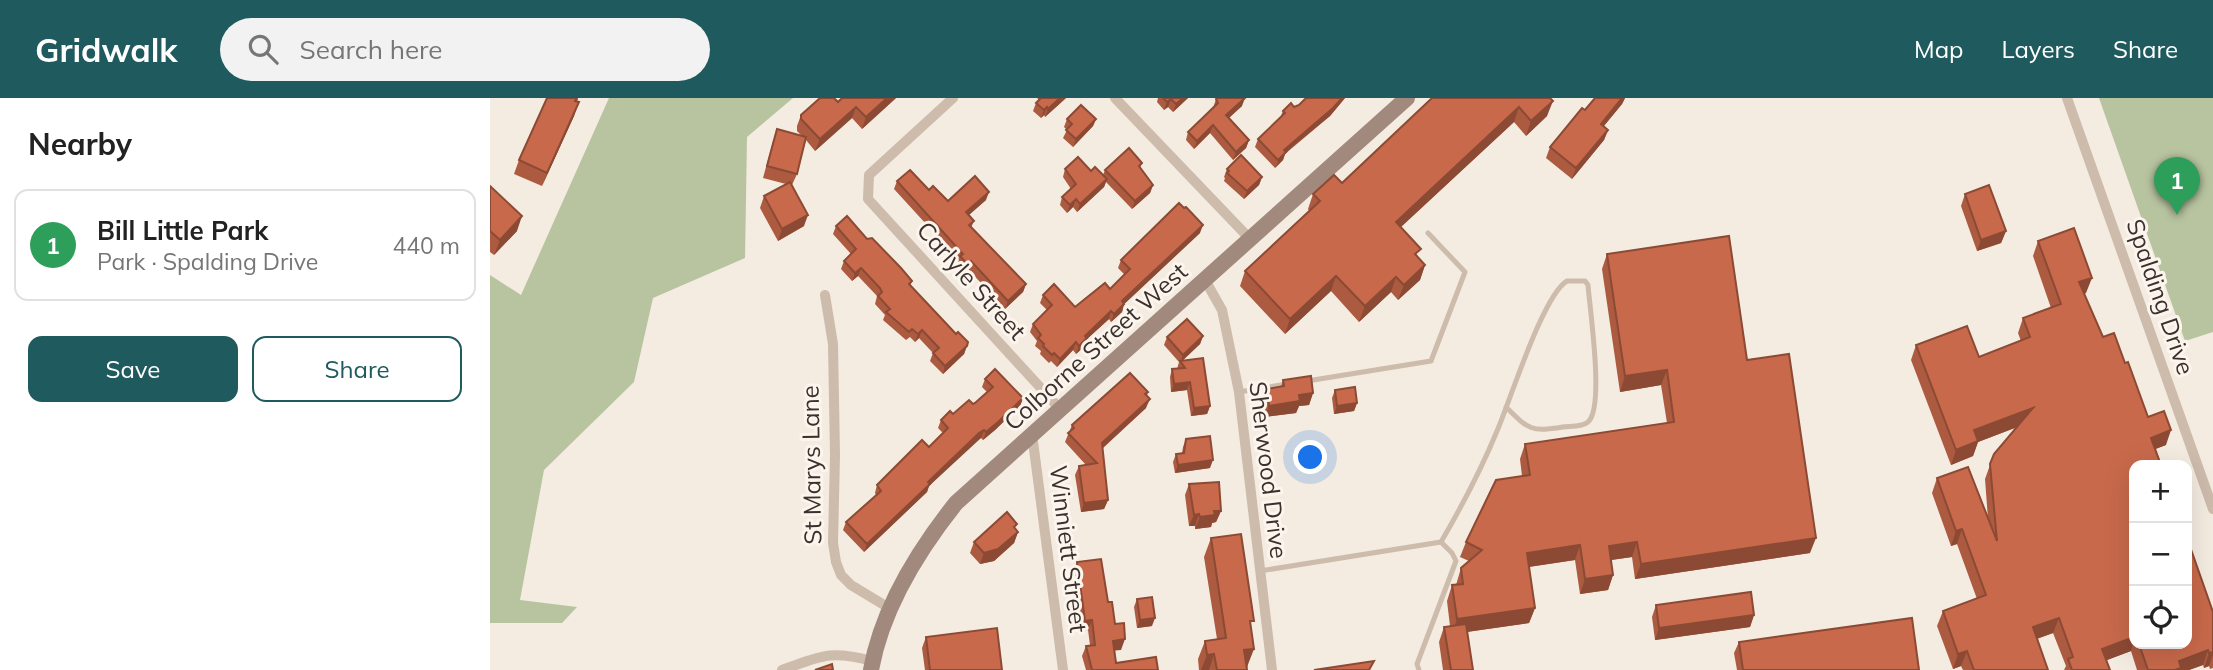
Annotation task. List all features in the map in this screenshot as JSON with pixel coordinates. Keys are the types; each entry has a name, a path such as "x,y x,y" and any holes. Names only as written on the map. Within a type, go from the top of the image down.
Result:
{"main road":[{"name":"Colborne Street West","path":"872,666 889,608 931,534 956,503 1407,98"}],"street":[{"name":"Carlyle Street","path":"953,98 869,175 868,199 1060,409"},
{"path":"1115,98 1250,239"},
{"name":"Spalding Drive","path":"2067,98 2213,509"},
{"name":"Sherwood Drive","path":"1205,280 1222,310 1238,392 1272,670"},
{"name":"St Marys Lane","path":"825,295 833,344 835,562 841,575 851,585 889,608"},
{"name":"Winniett Street","path":"1032,434 1063,670"},
{"path":"782,670 831,654 846,654 872,666"}],"lane":[{"path":"1238,392 1431,361 1465,272 1428,233"},
{"path":"1441,542 1464,503 1506,407 1555,295 1567,281 1585,281 1588,285 1597,397 1591,419 1585,424 1540,431 1529,428 1506,407"},
{"path":"1260,571 1441,542"},
{"path":"1419,670 1417,664 1456,561 1441,542"}],"green space":[{"path":"609,98 793,98 747,137 745,258 653,298 634,382 544,470 520,600 577,607 562,623 490,623 490,275 521,295"},
{"path":"2099,98 2213,98 2213,332 2185,341"}],"building":[{"path":"547,98 577,98 575,101 579,102 547,173 519,160"},
{"path":"820,98 834,98 838,102 842,98 887,98 866,117 856,107 820,139 801,119 801,115"},
{"path":"1041,98 1060,98 1044,110 1036,103"},
{"path":"1163,98 1183,98 1176,104 1171,99 1167,102"},
{"path":"1217,98 1245,98 1226,115 1249,140 1236,152 1213,125 1197,141 1188,132 1218,103"},
{"path":"1306,98 1342,98 1284,150 1286,152 1278,160 1258,139 1285,113 1283,111 1291,103 1294,107"},
{"path":"1432,98 1550,98 1553,101 1531,121 1519,107 1396,222 1421,249 1415,254 1425,265 1404,285 1396,277 1365,306 1336,276 1290,319 1245,271 1320,201 1313,194 1334,175 1342,183"},
{"path":"1595,98 1622,98 1601,124 1608,130 1576,168 1550,147 1582,108 1585,110"},
{"path":"1081,105 1096,119 1076,139 1066,130 1072,124 1067,119"},
{"path":"777,129 806,137 797,174 767,166"},
{"path":"1129,148 1142,163 1139,166 1153,185 1135,201 1105,170"},
{"path":"1241,155 1262,177 1247,191 1227,173 1227,169"},
{"path":"1078,157 1091,171 1095,167 1107,179 1080,204 1076,199 1070,205 1062,197 1076,184 1065,169"},
{"path":"910,170 929,190 933,186 948,201 975,176 989,192 966,212 974,221 969,225 1026,284 1008,301 971,261 967,264 960,256 963,254 897,181"},
{"path":"790,182 808,215 782,229 764,196"},
{"path":"1989,185 2006,231 1981,240 1965,194"},
{"path":"490,186 522,216 500,240 490,231"},
{"path":"1179,203 1203,225 1122,301 1124,304 1114,314 1111,311 1085,336 1087,338 1079,346 1076,342 1060,359 1054,353 1052,355 1038,338 1041,335 1033,324 1052,305 1043,295 1054,284 1075,307 1105,283 1110,289 1130,269 1121,260"},
{"path":"847,216 867,239 872,238 901,268 912,281 909,284 956,334 958,332 968,342 945,366 933,353 939,348 922,330 918,334 912,329 909,332 886,312 890,309 878,296 882,292 880,288 861,268 855,273 844,261 856,249 836,226"},
{"path":"2074,228 2092,278 2079,282 2103,337 2114,333 2148,417 2164,411 2171,430 2151,438 2159,460 2129,460 2129,639 2102,649 2110,670 2072,670 2068,659 2073,657 2059,618 2033,627 2048,670 1974,670 1967,651 1958,654 1943,611 1986,595 1962,529 1956,531 1937,478 1968,467 1997,541 1990,464 1994,454 2033,408 1974,430 1978,441 1956,450 1916,345 1967,326 1979,357 2030,337 2023,318 2061,304 2038,241"},
{"path":"1729,236 1747,360 1789,354 1816,538 1641,564 1637,542 1609,546 1613,575 1585,579 1580,545 1527,553 1535,608 1457,619 1452,585 1463,584 1461,568 1482,550 1466,542 1496,480 1530,475 1525,444 1674,422 1667,370 1625,376 1607,254"},
{"path":"1187,319 1203,336 1183,355 1167,337"},
{"path":"1203,358 1210,406 1194,408 1190,382 1174,384 1172,369 1185,368 1180,361"},
{"path":"995,369 1023,398 986,432 984,430 979,433 867,544 846,522 881,491 877,485 922,440 929,447 948,428 941,420 950,411 953,414 969,400 975,403 993,387 985,379"},
{"path":"1130,373 1148,392 1145,394 1150,399 1102,443 1108,500 1084,503 1079,466 1097,463 1068,433 1074,428 1072,425"},
{"path":"1311,376 1313,393 1299,395 1300,401 1269,406 1267,389 1284,386 1283,380"},
{"path":"1355,387 1357,403 1337,406 1335,390"},
{"path":"1210,436 1213,460 1178,465 1176,454 1184,453 1186,439"},
{"path":"1219,482 1221,511 1214,511 1215,515 1194,515 1189,484"},
{"path":"1007,512 1017,524 1014,527 1018,532 998,549 984,553 974,542"},
{"path":"1241,534 1254,621 1250,621 1254,649 1244,650 1247,670 1217,670 1214,654 1207,655 1205,641 1226,638 1211,538"},
{"path":"2192,552 2213,612 2213,652 2209,653 2208,650 2179,661 2181,668 2175,670 2148,670 2141,649 2192,649"},
{"path":"1101,559 1108,602 1112,602 1115,624 1124,623 1125,639 1113,641 1116,663 1156,657 1158,670 1092,670 1086,646 1095,645 1092,620 1085,621 1077,562"},
{"path":"1751,592 1754,615 1659,628 1656,605"},
{"path":"1152,597 1155,618 1140,620 1137,599"},
{"path":"1912,618 1919,670 1743,670 1739,642"},
{"path":"1466,624 1473,670 1451,670 1444,627"},
{"path":"997,628 1002,670 930,670 926,637"},
{"path":"1374,661 1369,670 1314,670"},
{"path":"832,664 833,670 815,670"}],"place":[{"name":"Bill Little Park","path":"2177,215"}]}
